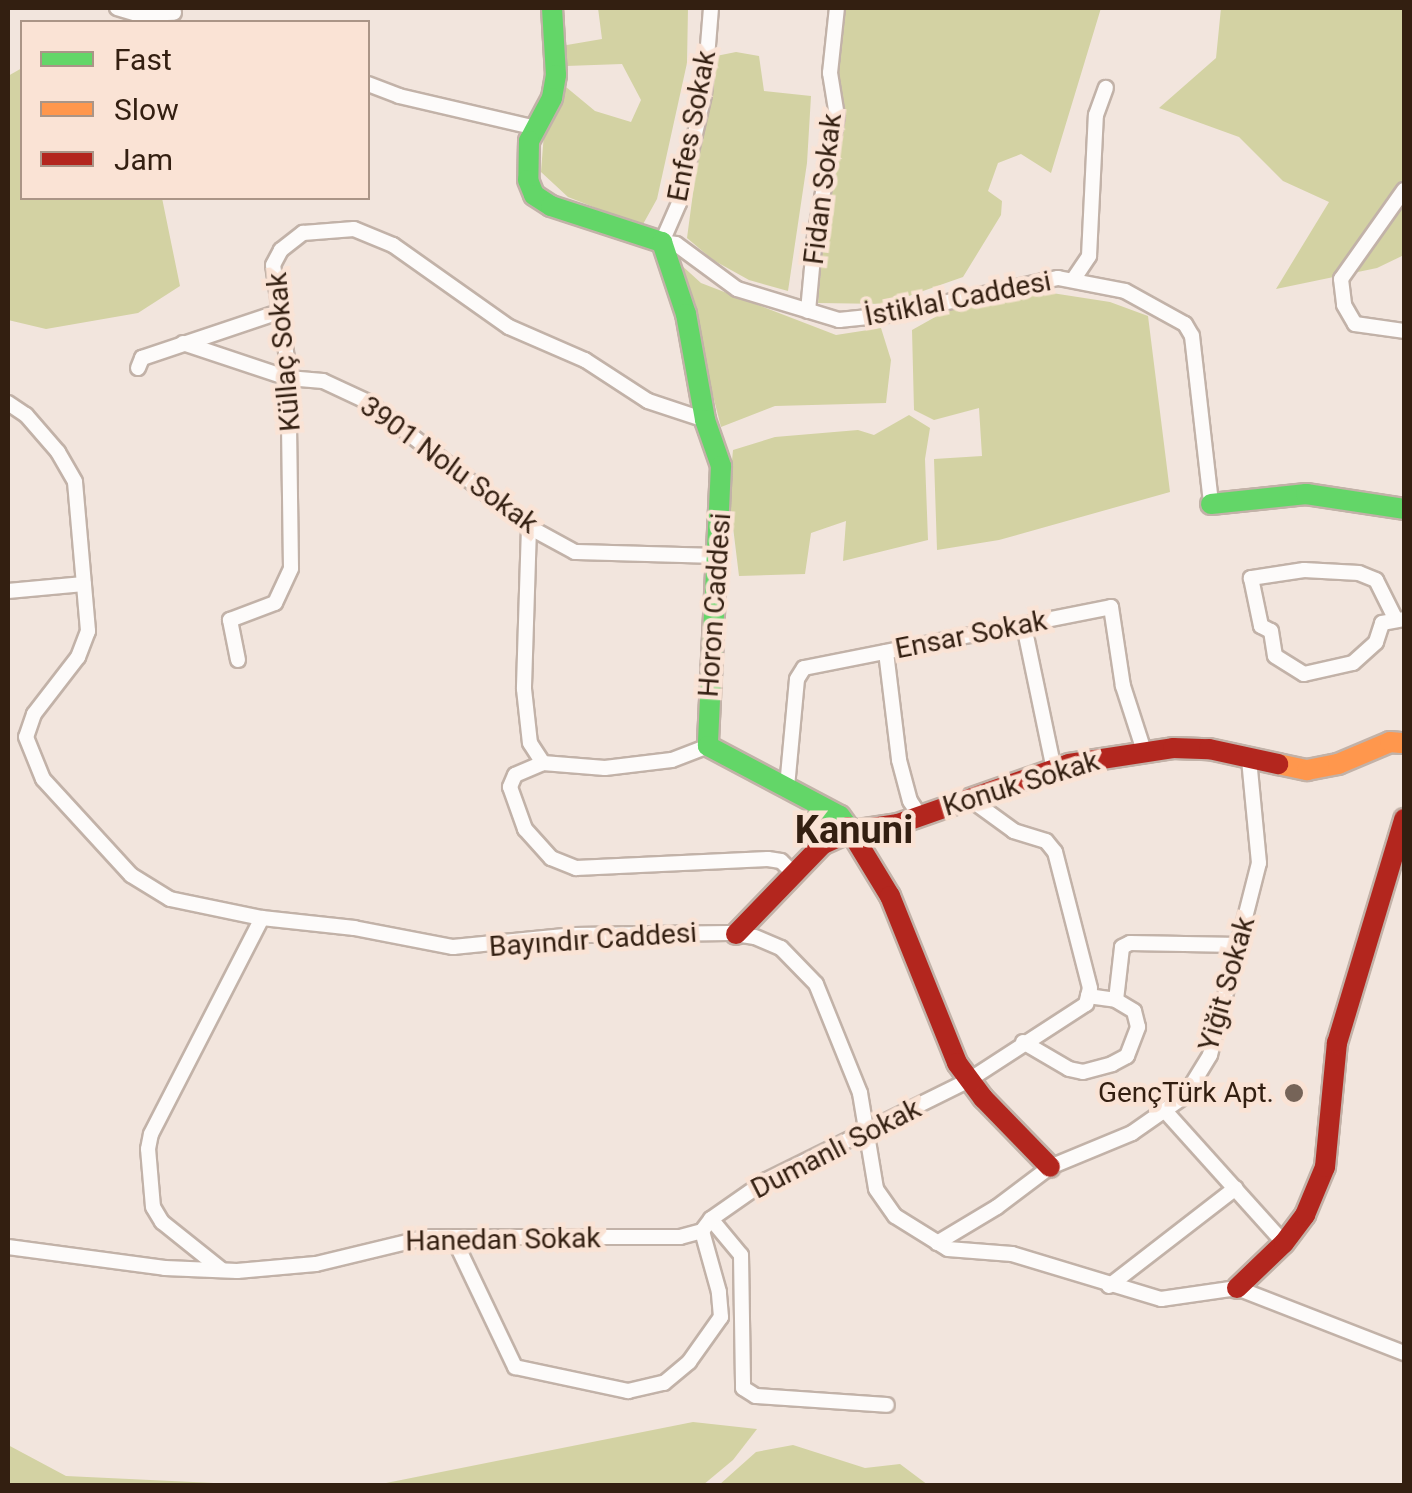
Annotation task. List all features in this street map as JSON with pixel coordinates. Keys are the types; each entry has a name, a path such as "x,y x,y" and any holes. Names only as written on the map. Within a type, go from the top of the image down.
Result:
{"street":[{"path":"118,8 138,14 174,13"},
{"path":"552,8 556,75 552,98 536,128 525,163 534,195 551,206 662,242"},
{"name":"Enfes Sokak","path":"662,242 679,203 704,94 711,8"},
{"name":"Fidan Sokak","path":"808,311 814,236 837,116 830,73 837,8"},
{"path":"370,85 399,96 536,128"},
{"path":"1073,280 1089,256 1096,114 1106,88"},
{"path":"1404,190 1341,280 1344,305 1355,324 1404,331"},
{"name":"Küllaç Sokak","path":"238,660 230,620 275,603 291,568 288,378 273,265 280,250 303,233 354,229 393,245 509,327 584,360 648,401 705,420"},
{"name":"İstiklal Caddesi","path":"662,242 676,244 736,289 839,320 888,315 1058,278 1125,291 1185,324 1194,347 1211,504 1306,494 1404,509"},
{"name":"Horon Caddesi","path":"662,242 686,314 705,420 721,466 708,746"},
{"path":"138,368 142,358 282,311"},
{"name":"3901 Nolu Sokak","path":"183,343 288,378 322,381 368,402 529,527 575,552 719,556"},
{"name":"Bayındır Caddesi","path":"8,403 26,415 58,452 75,482 88,631 69,671 34,714 26,737 43,780 131,875 156,892 262,918 354,928 472,948 574,936 736,934 781,948 816,984 860,1092 876,1189 884,1204 937,1243 968,1252 1012,1254 1109,1286 1161,1298 1238,1288 1404,1354"},
{"path":"529,527 524,689 530,743 544,762"},
{"path":"1304,570 1359,572 1376,580 1400,619 1382,622 1376,642 1353,663 1304,674 1275,656 1271,631 1262,626 1250,578 1304,570"},
{"path":"8,592 84,584"},
{"name":"Ensar Sokak","path":"787,787 797,679 804,668 1110,607 1123,686 1144,751"},
{"path":"1024,626 1054,770"},
{"path":"886,652 899,760 910,801 920,816"},
{"name":"Konuk Sokak","path":"736,934 810,853 852,832 920,816 1054,770 1144,751 1209,749 1307,770 1338,764 1390,742 1404,744"},
{"path":"792,873 781,861 768,859 576,868 551,858 525,829 510,787 516,774 544,762 605,768 672,760 708,746 840,816 890,896 957,1063 1050,1167"},
{"name":"Yiğit Sokak","path":"937,1243 997,1207 1050,1167 1132,1133 1185,1096 1210,1055 1260,863 1249,758"},
{"path":"970,798 1014,831 1046,841 1055,852 1081,948 1090,988 1088,996 1116,1000 1134,1012 1138,1027 1127,1056 1083,1072 1068,1070 1022,1042"},
{"path":"1238,1288 1284,1243 1304,1215 1325,1167 1337,1043 1404,820"},
{"path":"223,1271 162,1222 153,1207 148,1149 151,1134 262,918"},
{"path":"1116,1000 1122,947 1130,943 1240,945"},
{"name":"Dumanlı Sokak","path":"706,1225 767,1180 969,1080 1086,1004 1088,996"},
{"path":"1166,1112 1284,1243"},
{"path":"1109,1286 1236,1188"},
{"path":"454,1239 515,1367 628,1391 664,1383 688,1362 721,1317 720,1292 706,1225"},
{"path":"706,1225 740,1254 743,1388 756,1396 887,1405"},
{"name":"Hanedan Sokak","path":"8,1247 166,1268 223,1271 316,1264 394,1243 680,1237 706,1225"}],"green space":[{"path":"598,8 688,8 687,63 657,199 642,226 568,197 541,172 545,120 566,87 595,111 631,122 641,100 622,64 566,66 561,46 602,39"},
{"path":"838,8 1101,8 1051,173 1021,154 998,163 988,191 1002,201 1001,215 963,277 886,304 818,303 841,30"},
{"path":"1221,8 1404,8 1404,255 1377,268 1276,289 1329,202 1283,181 1239,137 1159,108 1216,58"},
{"path":"736,52 759,56 764,91 811,96 807,163 788,291 749,280 713,260 687,238 711,57"},
{"path":"20,69 20,200 162,200 180,286 138,313 46,329 8,320 8,76"},
{"path":"679,263 701,283 836,335 881,328 891,360 886,403 775,406 721,427"},
{"path":"1039,291 1110,302 1148,316 1170,492 999,540 937,550 934,459 982,456 979,408 934,420 914,410 912,330 953,307"},
{"path":"909,415 930,428 925,459 928,540 843,561 846,521 811,533 805,574 739,576 729,494 733,450 775,437 858,430 874,435"},
{"path":"693,1422 757,1429 733,1460 703,1485 376,1485"},
{"path":"8,1445 66,1476 257,1485 8,1485"},
{"path":"793,1445 865,1468 900,1464 928,1485 719,1485 756,1452"}],"traffic: fast":[{"path":"552,8 556,75 552,98 529,141 528,180 534,195 551,206 662,242 686,314 705,420 721,466 708,746 840,816 848,827"},
{"path":"1211,504 1306,494 1404,509"}],"traffic: slow":[{"path":"1278,764 1307,770 1338,764 1390,742 1401,743"}],"traffic: jam":[{"path":"736,934 823,844 852,831 898,824 1069,764 1173,748 1209,749 1278,764"},
{"path":"1237,1288 1284,1243 1305,1215 1325,1167 1337,1043 1404,819"},
{"path":"848,827 890,896 957,1063 983,1098 1050,1167"}],"place":[{"name":"GençTürk Apt.","path":"1294,1093"}],"district":[{"name":"Kanuni","path":"854,831"}]}
